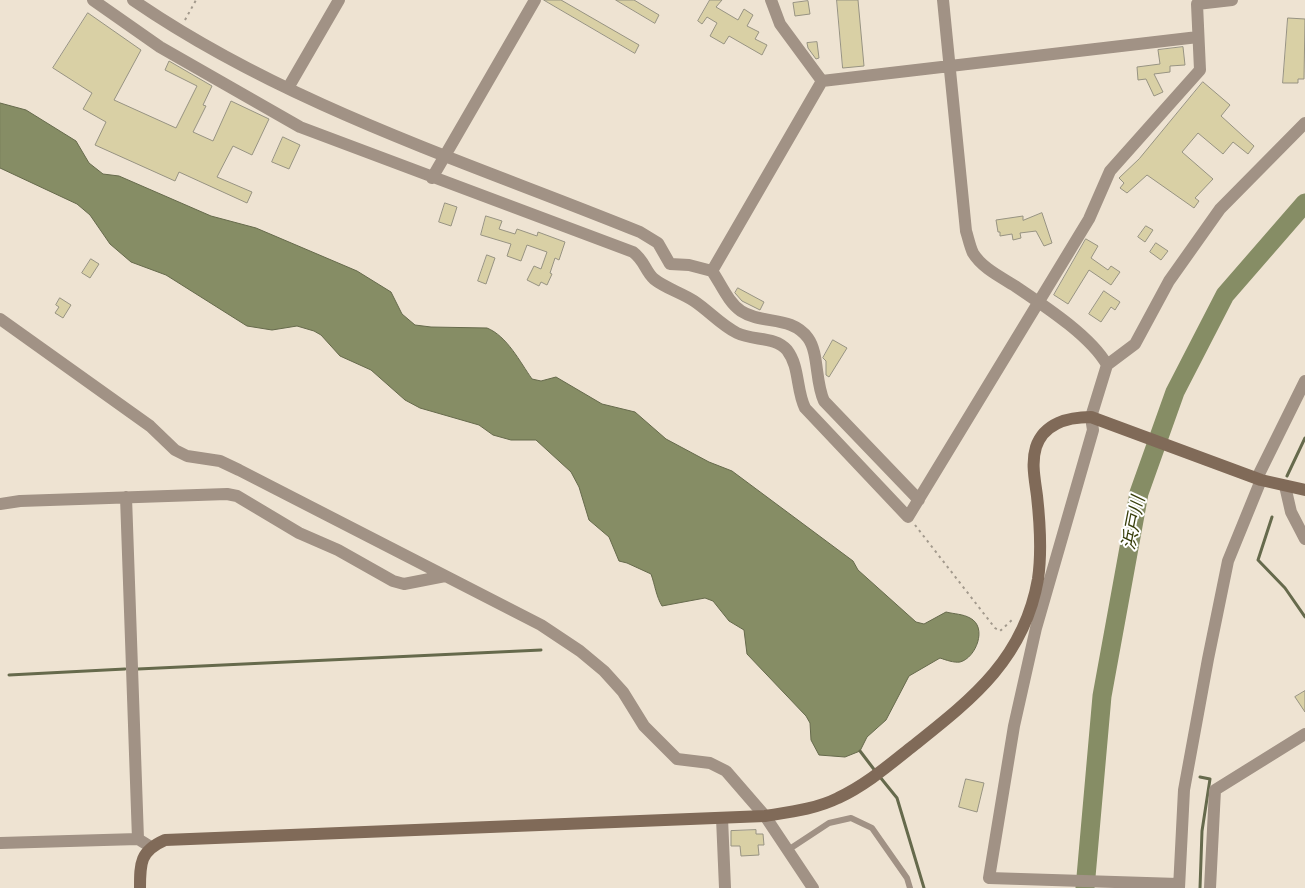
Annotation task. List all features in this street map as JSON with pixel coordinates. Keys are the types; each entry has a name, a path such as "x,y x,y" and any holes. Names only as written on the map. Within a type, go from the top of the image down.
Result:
{"street":[{"path":"92,0 169,52 300,127 633,252 643,260 653,278 696,303 708,314 738,334 780,344 788,352 795,365 800,398 805,408 908,518 1089,219 1110,171 1200,70 1197,4 1232,0"},
{"path":"134,0 180,29 288,88 370,126 654,238 670,264 689,265 712,271 731,301 742,311 754,316 785,322 803,333 813,349 818,388 824,401 919,500"},
{"path":"288,88 340,0"},
{"path":"432,178 535,0"},
{"path":"772,0 780,24 822,81"},
{"path":"942,0 966,231 973,252 986,267 1038,301 1111,362"},
{"path":"822,81 1198,37"},
{"path":"712,271 822,81"},
{"path":"1305,123 1220,209 1169,281 1135,344 1111,362 1092,417 1093,430 1036,628 1016,717 989,878 1178,886 1184,790 1226,570 1259,479 1305,382"},
{"path":"0,319 150,426 175,450 187,456 220,461 541,625 580,651 604,671 623,692 644,726 666,750 677,759 710,763 726,772 765,816 813,888"},
{"path":"140,888 140,869 144,856 150,846 165,840 765,816 823,804 865,784 953,714 990,679 1013,649 1026,620 1034,593 1039,562 1040,537 1034,467 1036,446 1049,429 1059,422 1092,417 1259,479 1305,490"},
{"path":"1285,486 1291,512 1305,539"},
{"path":"0,504 227,494 238,496 299,533 338,550 393,581 404,584 444,576"},
{"path":"126,497 138,839"},
{"path":"1210,888 1215,790 1305,734"},
{"path":"722,818 725,888"},
{"path":"0,843 138,839 150,846"}],"lane":[{"path":"788,850 829,823 851,818 872,828 907,878 910,888"}],"path":[{"path":"180,29 196,0"},
{"path":"908,518 995,628 1000,631 1009,621 1018,618 1026,620"}],"shaded area":[{"path":"0,103 26,110 76,141 89,163 103,174 119,176 211,216 256,228 357,271 391,292 402,314 415,325 487,328 507,343 532,379 541,381 556,377 602,404 635,412 666,439 709,462 732,471 853,561 858,570 916,622 924,624 946,612 970,618 978,628 978,642 975,649 971,655 960,662 940,658 909,676 886,720 867,737 860,751 845,757 819,755 811,740 810,723 806,716 747,654 744,630 729,621 713,601 705,598 662,606 651,574 619,561 609,537 589,520 579,487 571,472 536,440 511,440 493,435 479,425 420,408 405,400 371,370 340,356 321,335 314,331 297,326 272,330 247,326 166,275 131,262 110,244 90,215 77,204 0,168"}],"building":[{"path":"544,0 561,0 639,45 635,53"},
{"path":"616,0 634,0 659,15 655,23"},
{"path":"710,0 722,0 716,7 738,20 744,9 753,15 747,26 759,32 755,39 767,45 762,55 729,36 724,44 710,36 717,23 707,17 702,24 698,21"},
{"path":"837,0 858,0 864,66 843,68"},
{"path":"808,1 810,14 795,16 793,3"},
{"path":"88,13 141,50 114,100 176,128 197,86 165,70 169,61 212,86 203,105 206,106 193,132 213,141 231,101 269,119 252,155 233,146 217,177 252,192 247,203 179,172 175,181 95,145 106,122 83,109 92,93 53,68"},
{"path":"1288,18 1305,19 1304,79 1298,79 1298,83 1283,83"},
{"path":"817,42 819,58 816,59 808,48 807,43"},
{"path":"1183,47 1185,65 1170,66 1170,72 1154,74 1163,92 1154,96 1146,79 1138,80 1137,67 1160,64 1158,50"},
{"path":"1203,82 1230,105 1221,116 1254,146 1248,154 1233,142 1223,154 1198,133 1182,152 1213,179 1195,198 1199,201 1194,208 1147,175 1127,193 1120,188 1124,183 1119,178 1139,159"},
{"path":"283,137 300,145 289,169 272,162"},
{"path":"445,203 457,207 451,226 439,222"},
{"path":"1042,213 1052,243 1044,246 1036,231 1020,233 1021,238 1013,240 1012,234 1000,236 1000,232 998,232 996,220 1023,216 1023,220"},
{"path":"486,216 502,221 499,229 515,234 517,229 537,236 538,232 565,242 559,260 555,258 550,273 552,274 547,285 541,282 539,286 527,280 534,266 541,269 547,252 527,245 521,261 507,256 511,244 481,235"},
{"path":"1146,226 1153,230 1145,242 1138,237"},
{"path":"1086,239 1098,246 1091,258 1108,270 1111,266 1120,272 1111,285 1089,270 1068,304 1054,295"},
{"path":"1156,243 1168,251 1161,260 1150,252"},
{"path":"487,255 495,258 486,284 478,281"},
{"path":"91,259 99,264 90,278 82,273"},
{"path":"738,288 764,302 760,310 742,301 735,293"},
{"path":"1104,291 1120,302 1115,310 1111,307 1101,322 1089,314"},
{"path":"60,298 71,305 63,318 55,313 59,307 56,305"},
{"path":"833,340 847,348 829,377 826,375 826,361 823,358"},
{"path":"1305,691 1305,712 1295,697"},
{"path":"966,779 984,783 977,812 959,807"},
{"path":"756,830 756,834 763,834 764,845 758,845 759,855 741,856 740,846 731,846 731,831"}],"waterway":[{"name":"浜戸川","path":"1085,888 1102,696 1139,493 1175,392 1225,295 1305,203"},
{"path":"1287,476 1305,438"},
{"path":"1272,517 1258,560 1285,588 1305,617"},
{"path":"138,669 541,650"},
{"path":"9,675 125,669"},
{"path":"860,751 876,772"},
{"path":"880,777 897,798 924,888"},
{"path":"1200,777 1210,779 1202,831 1200,888"}]}
